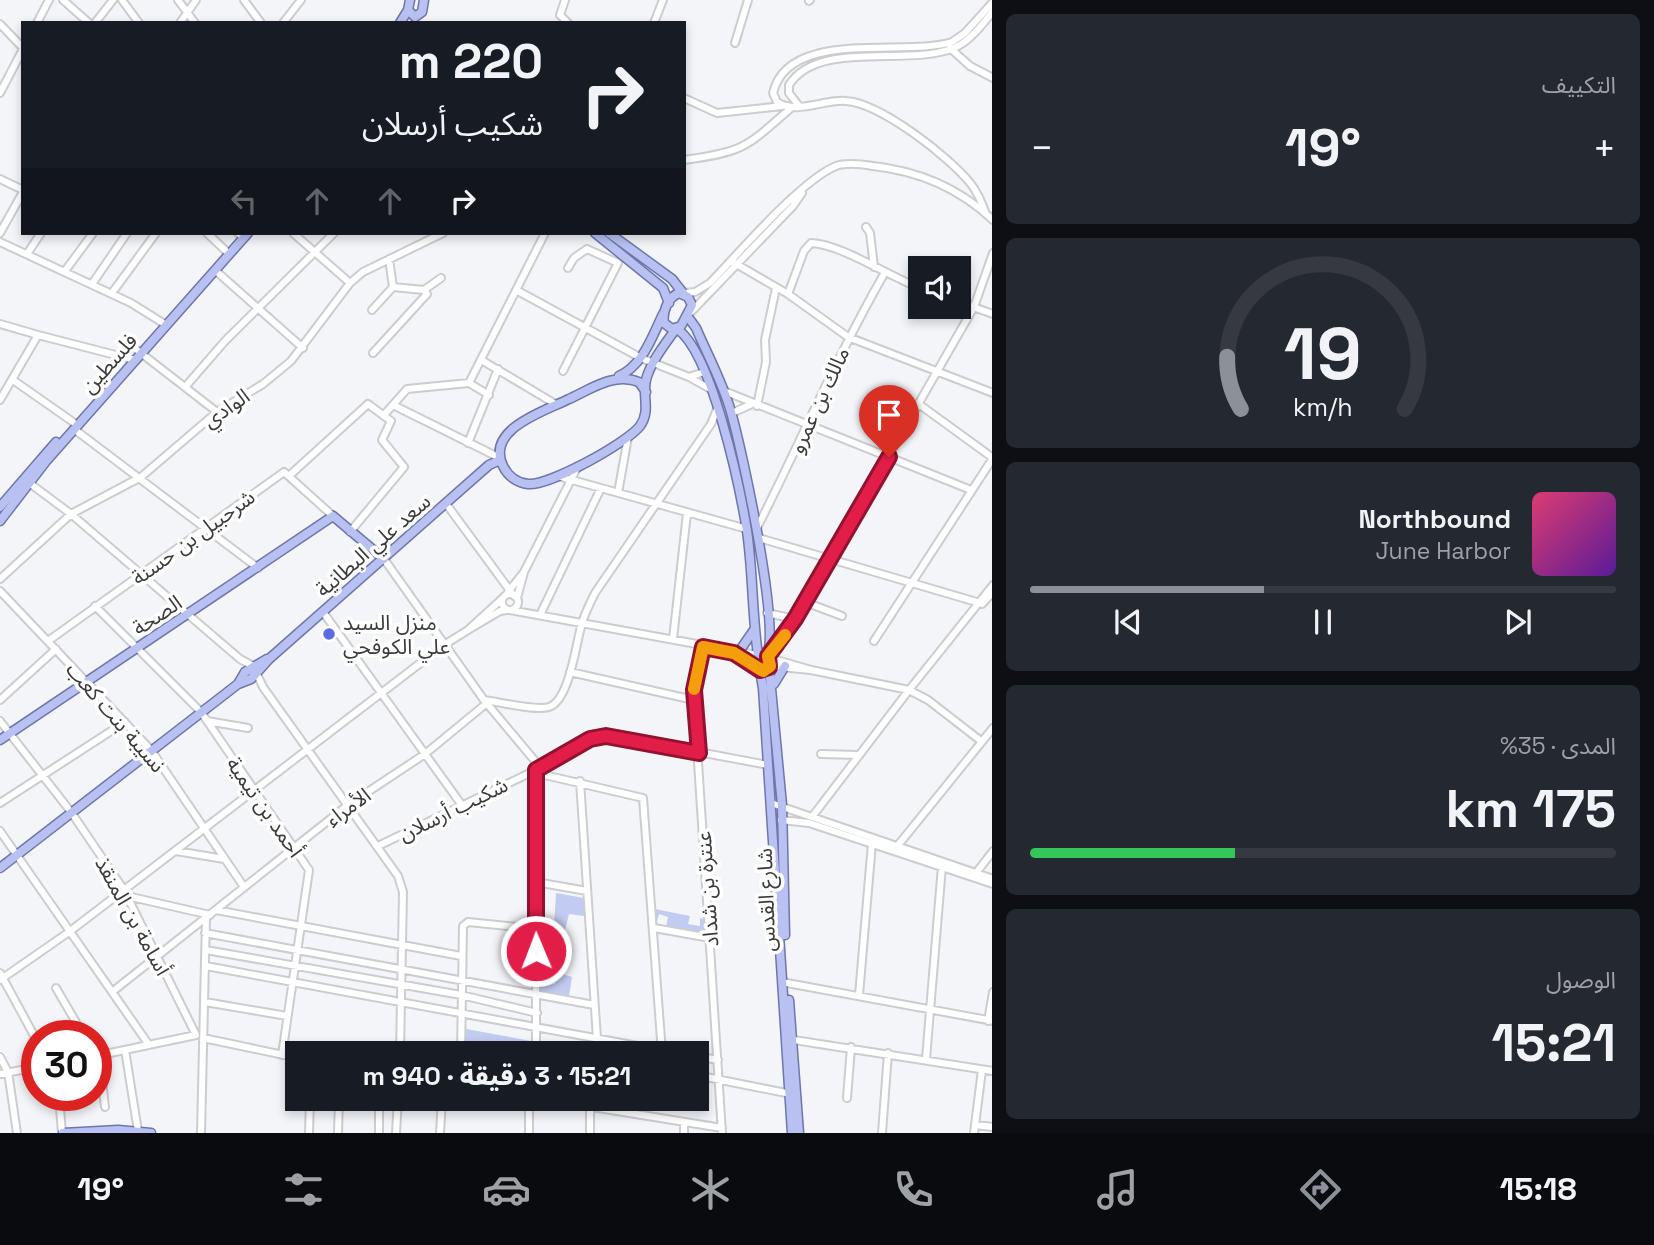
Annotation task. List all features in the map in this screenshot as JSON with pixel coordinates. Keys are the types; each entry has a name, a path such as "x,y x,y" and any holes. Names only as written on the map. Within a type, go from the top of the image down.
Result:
{"main road":[{"path":"412,11 425,1"},
{"name":"فلسطين","path":"136,356 240,235"},
{"name":"فلسطين","path":"0,521 3,502 216,271 241,235"},
{"path":"598,235 663,288 669,303"},
{"path":"611,235 672,279 684,293 673,296 633,369 509,431 501,445 500,459 505,470 519,482 536,484 558,476 628,437 642,423 646,381 654,364 688,315"},
{"path":"647,274 654,267"},
{"name":"شارع القدس","path":"684,293 692,305 688,315 732,413 759,538 767,613 764,661 773,687 782,805 787,983 794,1040 799,1133"},
{"path":"664,312 664,323 688,340 712,390 747,528 755,628 764,661 768,765 792,1133"},
{"path":"617,378 639,382 646,392"},
{"name":"فلسطين","path":"3,502 28,482 73,426"},
{"name":"سعد علي البطانية","path":"252,672 447,505 489,465 500,459"},
{"path":"333,516 384,559"},
{"name":"الصحة","path":"0,740 333,516"},
{"path":"736,653 749,642 755,628"},
{"path":"773,687 785,667"},
{"path":"0,867 252,672"},
{"path":"63,1133 151,1133"}],"street":[{"path":"38,21 49,0"},
{"path":"63,0 87,21"},
{"path":"96,21 113,0"},
{"path":"122,0 138,21"},
{"path":"178,0 194,21"},
{"path":"181,21 196,0"},
{"path":"244,0 260,21"},
{"path":"285,21 301,0"},
{"path":"565,0 560,15 566,21"},
{"path":"655,21 663,0"},
{"path":"735,43 748,0"},
{"path":"782,106 774,98 776,83 785,71 805,57 845,50 949,46 965,33 992,2"},
{"path":"799,106 789,93 789,85 808,66 835,60 909,56 949,46 970,37 992,11"},
{"path":"0,24 21,47"},
{"path":"949,46 962,61 990,77 992,69"},
{"path":"0,93 21,52"},
{"path":"0,74 9,73"},
{"path":"686,99 718,113 850,101 880,112 913,134 970,182 986,214"},
{"path":"686,160 728,154 746,147 791,108"},
{"path":"688,315 804,188 837,166 881,167 920,175 971,200 992,220"},
{"path":"0,179 21,190"},
{"path":"0,233 21,195"},
{"path":"866,227 870,233 874,267"},
{"path":"27,254 40,235"},
{"path":"65,271 92,235"},
{"path":"92,284 126,235"},
{"path":"112,293 155,235"},
{"path":"209,235 226,251"},
{"path":"295,235 350,283"},
{"path":"186,386 257,308 332,235"},
{"name":"الوادي","path":"0,579 71,514 141,477 217,412 262,384 303,348 350,283 434,235"},
{"path":"469,383 483,361 544,235"},
{"path":"0,242 112,293 163,323"},
{"path":"788,294 804,251 811,243 908,283"},
{"path":"563,371 587,329 618,263 587,249 573,258 568,268"},
{"path":"764,661 806,602 920,405 974,307 992,253"},
{"path":"389,259 393,287"},
{"path":"734,264 788,294 848,337 992,393"},
{"path":"684,293 701,289 734,264"},
{"path":"216,271 303,348"},
{"name":"مالك بن عمرو","path":"757,528 809,425 848,337 884,274"},
{"path":"393,287 424,290 441,278"},
{"path":"372,310 393,287"},
{"path":"755,405 766,362 765,340 776,288"},
{"path":"516,289 641,358 689,377 712,390"},
{"path":"373,354 428,294 424,290"},
{"path":"971,306 992,314"},
{"path":"0,324 136,356 186,386 217,412"},
{"path":"0,400 38,335"},
{"path":"483,361 557,405"},
{"path":"468,443 498,369"},
{"path":"689,377 704,372"},
{"path":"13,380 258,568"},
{"path":"350,532 404,467 382,440 392,422 384,415 407,388 469,383 489,395"},
{"path":"724,391 971,491"},
{"name":"شرحبيل بن حسنة","path":"48,641 282,473 290,475 366,405 370,404 384,415"},
{"path":"393,405 500,459"},
{"path":"732,413 755,405"},
{"path":"874,641 992,458 920,405"},
{"path":"486,702 549,707 561,695 570,672 582,622 595,593 654,503 711,424 718,407"},
{"path":"618,493 628,437"},
{"path":"509,610 516,607 514,596 524,572 579,465"},
{"path":"290,475 333,516"},
{"path":"558,476 747,528"},
{"path":"28,482 71,514 240,659 378,846 403,887 400,1041"},
{"path":"537,614 601,488"},
{"path":"447,505 514,596 537,614"},
{"path":"673,639 687,513"},
{"path":"759,538 980,603"},
{"path":"384,559 444,645 538,770 643,798 661,1041"},
{"path":"812,817 992,585"},
{"name":"نسيبة بنت كعب","path":"0,590 151,750 244,887"},
{"path":"980,603 992,592"},
{"path":"468,630 504,598 514,596"},
{"path":"504,598 502,605 509,610"},
{"path":"806,602 842,616"},
{"name":"أحمد بن تيمية","path":"95,606 201,712 295,848 309,873 282,1055"},
{"path":"25,1020 1,977 125,893 444,645 500,611 537,614 673,639 785,667 909,690 928,700 981,741"},
{"path":"323,612 461,804"},
{"path":"767,613 795,619"},
{"name":"عنترة بن شداد","path":"703,647 694,700 722,1130"},
{"path":"0,700 56,649"},
{"path":"764,661 805,666 811,670"},
{"path":"570,672 694,700"},
{"name":"الأمراء","path":"112,992 348,805 425,754 486,702"},
{"name":"أسامة بن المنقذ","path":"0,721 71,812 125,893 195,1035"},
{"path":"207,721 248,728"},
{"path":"0,803 125,722"},
{"path":"895,848 992,728"},
{"name":"شكيب أرسلان","path":"378,846 461,804 538,770 590,739 606,736 768,765"},
{"path":"821,754 858,755"},
{"path":"536,1041 538,770"},
{"path":"580,781 596,1041"},
{"path":"771,803 942,866 992,881"},
{"path":"772,821 804,821 976,873 992,881"},
{"path":"0,831 149,1045"},
{"path":"859,995 872,843"},
{"path":"176,851 224,859"},
{"path":"976,873 992,851"},
{"path":"926,1059 942,866"},
{"path":"536,881 587,891"},
{"path":"125,893 211,914 461,956"},
{"path":"201,1133 205,933 211,914"},
{"path":"461,1041 462,928 467,922 536,929"},
{"path":"654,928 710,937"},
{"path":"205,933 400,970 460,978 594,1005"},
{"path":"206,950 461,995 537,1013"},
{"path":"206,965 609,1041"},
{"path":"787,983 990,1021 992,992"},
{"path":"56,988 75,1020"},
{"path":"205,1002 287,1016"},
{"path":"112,1052 195,1035 285,1056"},
{"path":"794,1040 992,1071"},
{"path":"847,1098 851,1047"},
{"path":"125,1050 138,1131"},
{"path":"882,1133 888,1053"},
{"path":"0,1056 17,1133"},
{"path":"709,1058 718,1060"},
{"path":"974,1133 982,1070"},
{"path":"709,1077 791,1094"},
{"path":"61,1111 63,1133"},
{"path":"309,1133 310,1111"},
{"path":"338,1133 339,1111"},
{"path":"379,1111 379,1133"},
{"path":"396,1133 397,1111"},
{"path":"440,1133 441,1111"},
{"path":"529,1111 529,1133"},
{"path":"590,1111 590,1133"},
{"path":"615,1111 722,1130"},
{"path":"684,1122 684,1133"},
{"path":"975,1125 992,1128"}],"shaded area":[{"path":"556,893 584,898 584,916 569,914 562,942 570,943 563,974 572,977 569,996 540,991 540,982 555,984 557,959 540,955 539,925 554,927"},
{"path":"655,909 690,916 688,924 700,926 700,918 705,919 707,936 666,928 668,917 659,914 656,925"},
{"path":"466,1029 531,1041 466,1041"}],"slow traffic":[{"path":"694,689 703,647 734,653 763,671 770,666 768,656 785,635"}],"place":[{"name":"منزل السيد علي الكوفحي","path":"329,634"}],"route":[{"path":"536,951 536,770 590,739 606,736 699,753 694,690 703,647 734,653 760,670 769,667 771,662 768,656 779,645 795,619 889,457"}]}
